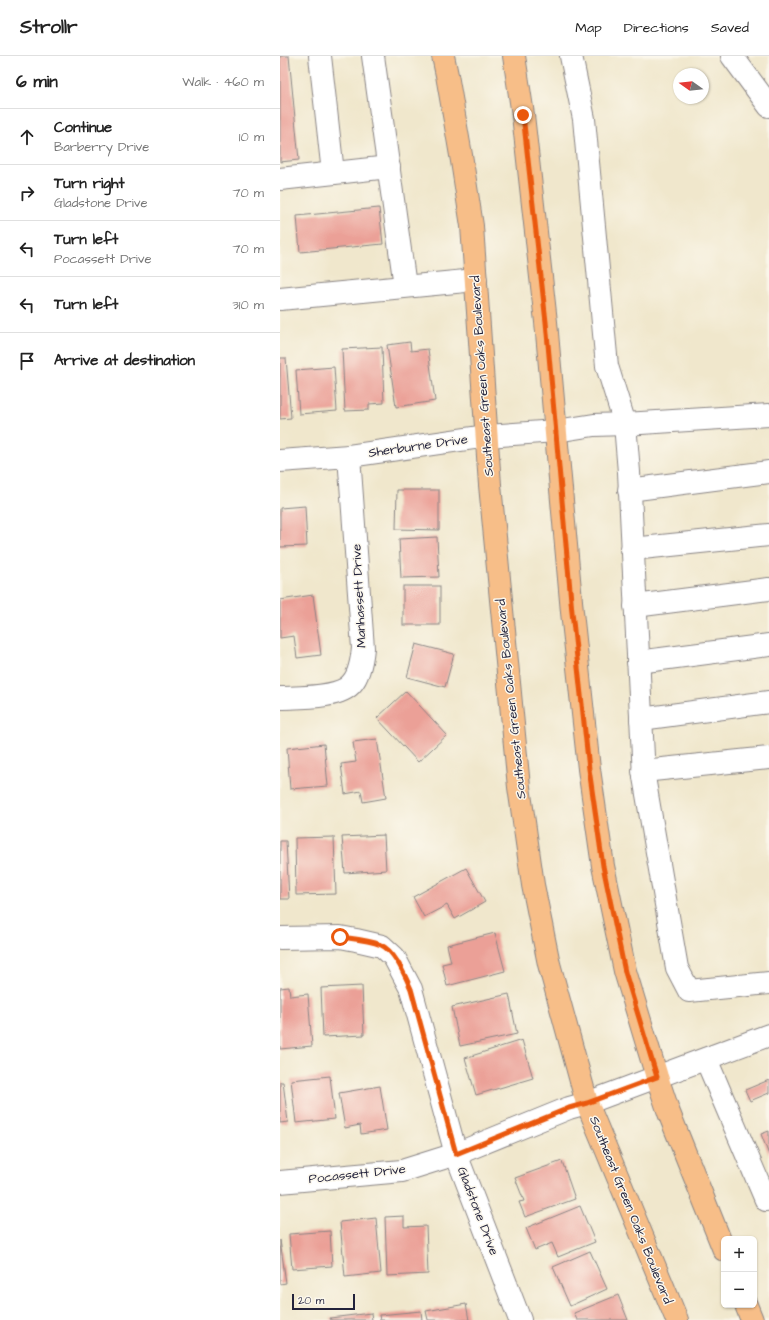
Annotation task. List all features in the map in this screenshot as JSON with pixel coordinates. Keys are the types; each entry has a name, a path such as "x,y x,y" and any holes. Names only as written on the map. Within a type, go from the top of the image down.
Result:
{"main road":[{"name":"Southeast Green Oaks Boulevard","path":"442,56 447,75 464,169 472,226 490,485 519,787 533,884 549,964 587,1103 676,1320"},
{"path":"514,56 524,123 589,769 603,866 625,972 657,1077 669,1113 721,1243"},
{"path":"747,1308 752,1320"}],"street":[{"path":"320,56 333,173"},
{"path":"374,56 405,286"},
{"path":"572,56 584,119 607,366 625,424 643,771 677,968 689,991 769,983"},
{"path":"732,56 766,94"},
{"path":"280,179 389,167"},
{"path":"280,299 476,280"},
{"name":"Sherburne Drive","path":"280,461 349,456 487,436 556,431 594,425 769,415"},
{"name":"Manhassett Drive","path":"280,698 321,696 342,690 352,684 361,663 363,648 349,456"},
{"path":"629,490 769,472"},
{"path":"632,549 769,536"},
{"path":"635,606 769,589"},
{"path":"638,662 769,645"},
{"path":"641,718 769,702"},
{"path":"643,771 769,758"},
{"name":"Gladstone Drive","path":"280,938 340,937 382,946 394,957 411,989 456,1154 520,1320"},
{"name":"Pocassett Drive","path":"280,1182 402,1171 456,1154 569,1108 587,1103 769,1035"},
{"path":"706,1059 768,1202"}],"building":[{"path":"280,56 289,56 299,160 280,162"},
{"path":"379,208 383,244 300,252 297,216"},
{"path":"410,342 411,351 428,349 435,401 396,407 387,345"},
{"path":"382,347 384,403 369,404 369,410 345,411 342,349"},
{"path":"280,358 286,358 291,418 280,419"},
{"path":"334,367 337,411 299,414 296,370"},
{"path":"397,490 439,490 439,530 396,529"},
{"path":"305,506 307,546 280,547 280,508"},
{"path":"437,537 439,577 401,578 399,539"},
{"path":"403,586 440,586 440,625 403,625"},
{"path":"313,595 321,655 297,658 294,636 280,638 280,600"},
{"path":"416,644 454,654 445,687 407,677"},
{"path":"406,691 447,735 418,762 377,718"},
{"path":"377,739 386,798 363,802 361,791 345,794 341,764 356,762 353,742"},
{"path":"324,744 328,786 290,789 287,748"},
{"path":"384,835 386,870 345,873 342,837"},
{"path":"334,837 336,894 296,895 295,838"},
{"path":"280,841 286,841 289,899 280,899"},
{"path":"466,868 485,902 455,919 447,905 424,917 413,897"},
{"path":"495,933 505,971 447,986 442,964 451,962 447,945"},
{"path":"362,986 364,1035 323,1037 321,988"},
{"path":"289,987 290,996 308,994 312,1046 280,1049 280,988"},
{"path":"509,994 517,1034 460,1046 452,1007"},
{"path":"522,1040 533,1078 476,1095 465,1058"},
{"path":"330,1076 335,1119 296,1123 291,1080"},
{"path":"769,1080 769,1093 750,1101 745,1090"},
{"path":"280,1082 283,1082 288,1122 280,1123"},
{"path":"380,1086 387,1130 361,1134 360,1125 345,1128 339,1093"},
{"path":"769,1131 769,1155 761,1134"},
{"path":"562,1161 575,1199 525,1217 519,1202 524,1201 515,1178"},
{"path":"580,1206 595,1242 558,1257 552,1243 535,1250 526,1228"},
{"path":"404,1216 404,1227 426,1226 428,1274 387,1276 385,1217"},
{"path":"376,1218 381,1273 345,1277 340,1222"},
{"path":"330,1231 332,1266 292,1269 289,1234"},
{"path":"280,1240 286,1283 280,1284"},
{"path":"590,1251 607,1289 570,1306 553,1267"},
{"path":"618,1295 628,1320 577,1320 574,1313"},
{"path":"466,1304 469,1320 428,1320 426,1311"},
{"path":"421,1311 422,1320 380,1320 379,1315"},
{"path":"371,1313 372,1320 331,1320 330,1318"}],"route":[{"path":"340,937 382,946 394,957 403,973 411,989 456,1154 569,1108 587,1103 657,1077 625,972 603,866 589,769 572,612 546,322 523,115"}]}
